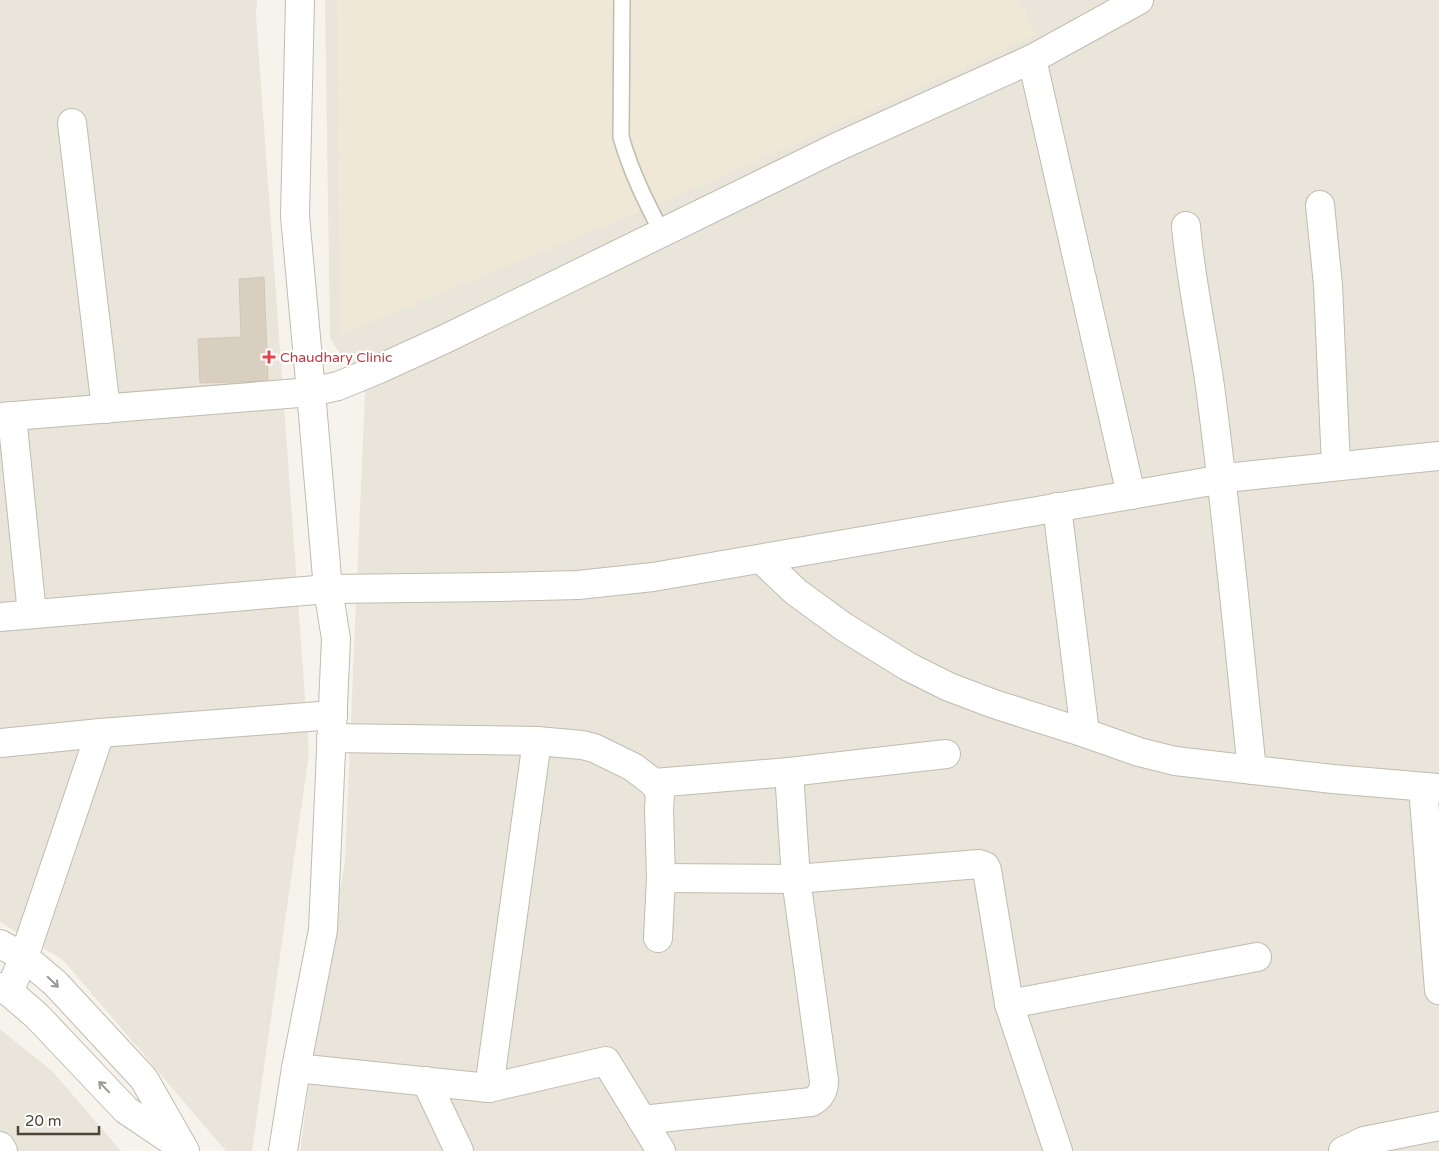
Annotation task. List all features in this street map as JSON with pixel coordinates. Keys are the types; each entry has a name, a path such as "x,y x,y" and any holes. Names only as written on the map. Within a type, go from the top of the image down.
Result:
{"street":[{"path":"282,1151 323,930 336,639 328,589 295,216 300,0"},
{"path":"32,614 6,416 312,392 338,386 446,338 836,148 1032,60 1139,0"},
{"path":"1032,60 1130,495"},
{"path":"72,123 106,409"},
{"path":"1320,205 1328,285 1336,466"},
{"path":"1186,226 1189,263 1212,400 1252,770"},
{"path":"0,617 328,589 578,585 653,577 1221,479 1439,456"},
{"path":"1057,507 1085,733"},
{"path":"761,558 796,592 844,627 908,666 949,687 994,704 1156,757 1174,761 1333,780 1431,787 1439,990"},
{"path":"0,742 100,733 332,726 537,741 582,745 594,748 633,767 654,783 660,796 661,878 658,938"},
{"path":"100,733 24,957 4,990 36,1016 126,1110 184,1150"},
{"path":"489,1088 537,741"},
{"path":"654,783 789,772 946,754"},
{"path":"642,1120 811,1102 824,1090 796,879 789,772"},
{"path":"661,878 796,879 983,865 987,870 1009,1004 1058,1151"},
{"path":"0,944 24,957 54,983 144,1079 184,1150"},
{"path":"1009,1004 1256,956"},
{"path":"296,1068 489,1088 606,1061 661,1151"},
{"path":"426,1081 459,1151"},
{"path":"1343,1151 1364,1141 1382,1144 1439,1126"},
{"path":"0,1146 3,1151"}],"lane":[{"path":"622,0 621,137 638,186 662,233"}],"shaded area":[{"path":"0,0 257,0 256,15 309,754 252,1151 226,1151 63,960 0,922"},
{"path":"325,0 1439,0 1439,1151 300,1151 345,860 365,393 330,338"},
{"path":"337,0 1020,0 1036,35 699,187 340,335"},
{"path":"0,1029 52,1071 121,1151 0,1151"}],"building":[{"path":"264,277 268,381 200,383 198,339 241,337 239,279"}],"place":[{"name":"Chaudhary Clinic","path":"269,357"}]}
